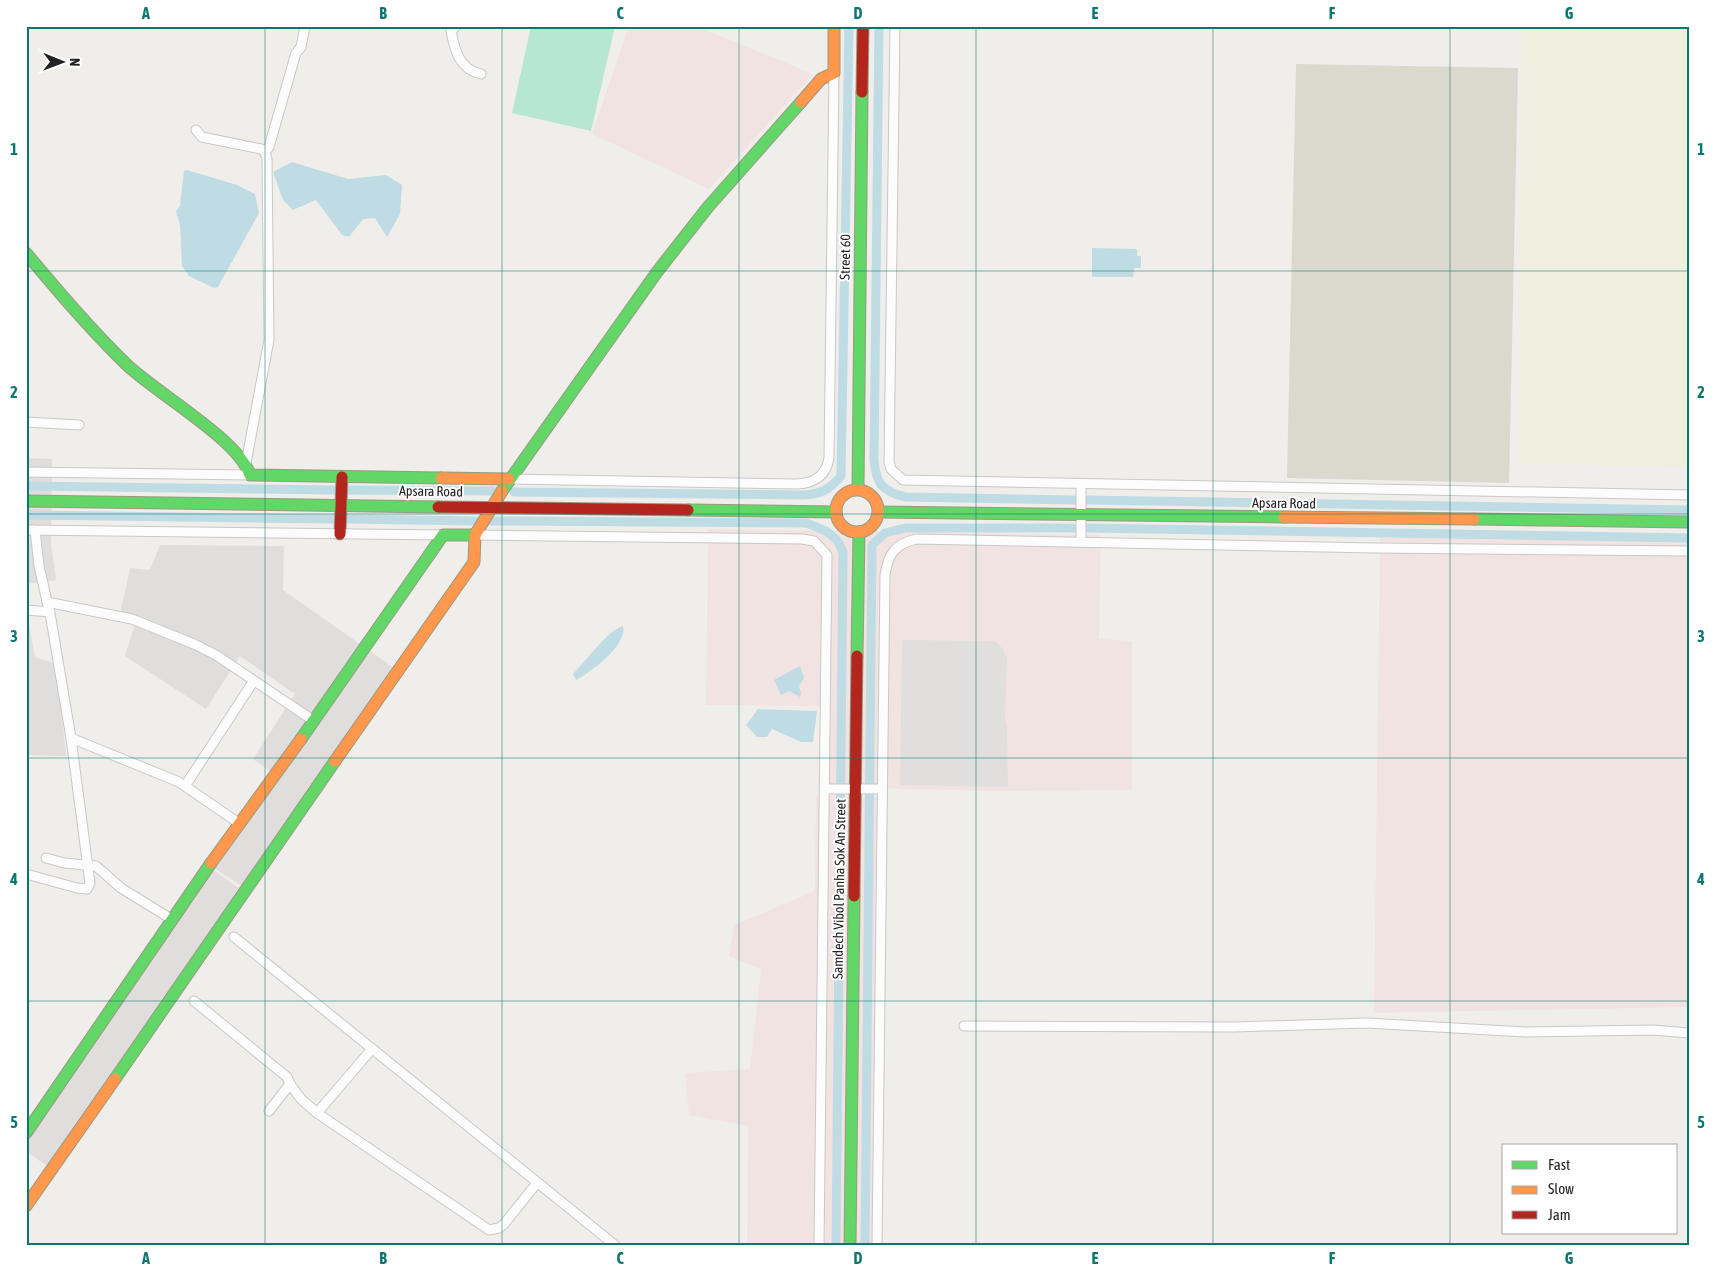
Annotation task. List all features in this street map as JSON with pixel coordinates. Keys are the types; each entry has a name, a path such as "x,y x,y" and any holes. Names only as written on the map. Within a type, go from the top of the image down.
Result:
{"street":[{"path":"250,475 246,462 269,340 265,152 269,147 296,53 301,47 305,26"},
{"path":"456,26 451,31 460,61 470,71 481,74"},
{"path":"26,472 798,484 807,484 820,477 827,469 829,458 834,26"},
{"name":"Street 60","path":"858,489 863,26"},
{"path":"895,26 889,462 891,469 903,480 914,482 1689,495"},
{"path":"26,1206 474,562 475,535 491,507 616,328 708,207 821,79 834,73"},
{"path":"196,130 202,137 254,147 265,152"},
{"path":"26,253 92,331 128,366 230,446 246,462"},
{"path":"26,422 79,425"},
{"path":"340,534 342,477"},
{"path":"1081,485 1081,541"},
{"path":"858,489 872,495 877,501 879,512 872,526 859,532 845,528 838,520 836,512 838,500 843,495 858,489"},
{"name":"Apsara Road","path":"26,501 836,512"},
{"name":"Apsara Road","path":"879,512 1081,516 1689,522"},
{"path":"26,874 77,888 87,889 90,883 72,738 50,612 31,530 802,539 814,541 827,556 829,565 828,789 819,1246"},
{"name":"Samdech Vibol Panha Sok An Street","path":"850,1246 859,532"},
{"path":"26,1133 240,824 444,535"},
{"path":"877,1246 880,789 885,575 892,551 902,542 916,539 1366,548 1689,551"},
{"path":"47,602 132,619 216,655 253,682 314,721"},
{"path":"26,610 50,612"},
{"path":"185,786 253,682"},
{"path":"72,738 153,770 185,786 240,824"},
{"path":"828,789 880,789"},
{"path":"46,858 64,863 87,864 102,869 122,888 173,920"},
{"path":"234,937 371,1050 616,1246"},
{"path":"194,1001 281,1070 290,1084 317,1113 489,1230 499,1228 504,1224 537,1183"},
{"path":"964,1026 1234,1026 1367,1023 1525,1032 1653,1030 1689,1033"},
{"path":"317,1113 371,1050"},
{"path":"270,1111 290,1084"}],"shaded area":[{"path":"629,26 696,26 813,74 709,189 592,134"},
{"path":"1296,64 1518,68 1509,483 1287,478"},
{"path":"26,458 52,459 51,544 56,580 26,584"},
{"path":"708,529 1101,535 1099,639 1132,641 1132,790 995,791 824,787 824,706 706,705"},
{"path":"1380,535 1689,540 1689,1007 1374,1013"},
{"path":"160,545 284,546 283,590 394,668 245,888 214,868 279,777 253,759 295,694 240,656 206,709 125,656 136,621 119,619 130,568 150,570"},
{"path":"26,607 35,657 57,664 66,756 26,755"},
{"path":"902,640 995,641 1003,649 1007,659 1005,718 1007,729 1008,787 900,785"},
{"path":"816,796 880,797 874,1246 747,1246 748,1126 689,1115 685,1073 750,1069 761,969 729,956 734,925 815,891"},
{"path":"213,870 243,891 51,1169 26,1151 26,1138"}],"green space":[{"path":"531,26 615,26 591,131 512,113"},
{"path":"1522,26 1689,26 1689,467 1519,463"}],"water":[{"path":"292,162 348,179 386,175 402,185 400,214 387,237 375,218 363,219 349,237 342,235 316,200 293,210 283,200 273,172"},
{"path":"187,170 237,185 255,194 259,213 218,287 214,288 189,276 182,266 180,225 176,211 180,206 184,171"},
{"path":"1092,248 1137,249 1137,256 1141,256 1141,268 1134,268 1133,277 1092,277"},
{"path":"623,626 620,641 614,649 599,664 576,680 573,674 604,639 617,628"},
{"path":"800,666 804,678 799,686 800,697 789,691 781,695 774,680"},
{"path":"758,709 817,711 813,742 801,742 772,729 767,737 757,737 746,725"}],"waterway":[{"path":"514,492 803,495 815,494 824,490 833,485 841,476 849,26"},
{"path":"879,26 874,460 876,475 886,489 905,497 1075,500"},
{"path":"26,486 335,490"},
{"path":"348,490 493,491"},
{"path":"1088,500 1689,510"},
{"path":"26,515 333,519"},
{"path":"348,519 475,521"},
{"path":"491,521 805,523 818,527 833,536 843,552 836,1246"},
{"path":"865,1246 872,545 885,533 905,528 1074,528"},
{"path":"1088,528 1689,538"}],"traffic: fast":[{"path":"858,489 862,92"},
{"path":"502,491 657,272 708,207 801,102"},
{"path":"26,253 87,324 126,364 139,376 195,417 230,447 242,461 250,475 441,478"},
{"path":"26,501 438,507"},
{"path":"688,510 836,512"},
{"path":"879,512 1284,517"},
{"path":"1474,519 1689,522"},
{"path":"857,656 859,532"},
{"path":"301,739 443,535 475,535"},
{"path":"115,1079 335,761"},
{"path":"26,1133 211,863"},
{"path":"850,1246 854,896"}],"traffic: slow":[{"path":"801,102 821,79 834,73 834,26"},
{"path":"441,478 509,479"},
{"path":"861,490 869,493 875,499 878,511 875,523 869,529 853,532 845,529 839,523 836,507 839,499 845,493 861,490"},
{"path":"335,761 474,562 475,535 502,491"},
{"path":"1284,517 1474,519"},
{"path":"211,863 301,739"},
{"path":"26,1206 115,1079"}],"traffic: jam":[{"path":"862,92 863,26"},
{"path":"340,534 342,477"},
{"path":"438,507 688,510"},
{"path":"854,896 857,656"}]}
